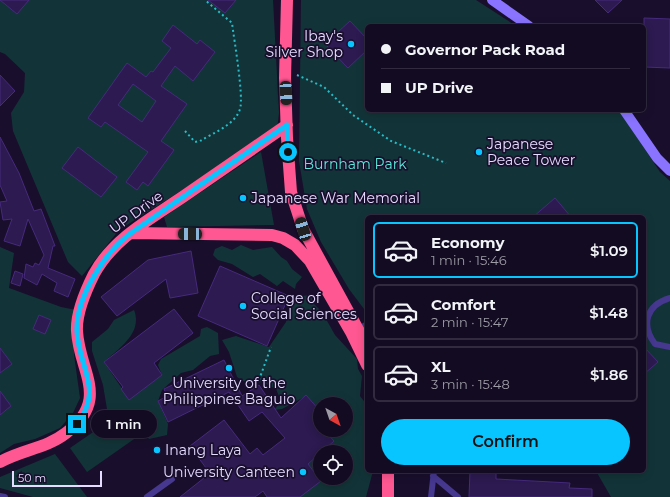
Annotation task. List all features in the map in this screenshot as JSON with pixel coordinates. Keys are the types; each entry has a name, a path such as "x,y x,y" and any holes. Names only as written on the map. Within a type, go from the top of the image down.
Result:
{"highway":[{"path":"287,0 285,78 291,192 303,229 363,327"},
{"name":"UP Drive","path":"0,462 19,452 55,440 77,424 85,413 91,389 77,332 79,314 94,274 107,254 119,241 287,125"},
{"path":"131,233 272,235 288,240 301,250 310,261 351,332 365,361"},
{"path":"388,473 388,497"}],"main road":[{"path":"492,0 526,24"},
{"path":"625,112 657,158 670,171"}],"lane":[{"path":"670,298 662,300 652,309 646,321 648,335 655,344 670,347"},
{"path":"431,497 434,473"},
{"path":"434,473 458,497"},
{"path":"147,497 172,479"},
{"path":"0,496 6,497"}],"path":[{"path":"185,131 195,142 200,141 228,125 240,109 241,96 232,23 206,0"},
{"path":"300,76 324,87 353,115 390,141 446,163"},
{"path":"259,380 271,347"}],"green space":[{"path":"0,0 273,0 279,113 277,130 119,230 82,276 68,262 13,131 11,113 24,92 25,73 5,54 0,52"},
{"name":"Burnham Park","path":"301,0 476,0 513,24 365,24 365,112 620,112 660,172 670,181 670,497 611,497 597,473 646,473 646,215 365,215 365,310 349,289 321,242 307,209 299,161"},
{"path":"261,152 274,225 167,227 164,217"},
{"path":"241,245 253,250 272,247 287,261 292,269 302,277 296,284 295,289 283,281 277,286 260,274 253,277 232,264 218,260 213,255 215,249 222,246 232,250"},
{"path":"0,247 14,253 9,288 61,307 76,310 74,355 80,398 73,413 60,428 35,439 14,444 0,453"},
{"path":"311,295 314,304 322,312 335,335 357,359 358,369 362,376 360,396 365,402 365,473 372,473 366,497 300,497 308,464 313,460 313,485 353,485 353,445 330,445 334,441 330,437 353,437 353,397 313,397 313,404 306,396 282,409 274,410 281,401 276,389 262,382 248,384 237,377 229,352 222,340 236,336 269,347 286,322 289,307 302,296"},
{"path":"134,310 136,318 132,333 128,339 104,362 129,399 162,375 158,365 161,359 200,336 201,329 207,327 218,333 219,354 210,356 193,370 181,373 162,390 158,401 168,424 167,435 149,439 136,421 128,414 122,411 107,409 103,385 92,351 92,342 108,329 114,320"},
{"path":"121,413 137,437 87,472 70,448"},
{"path":"55,454 87,497 33,497 0,488 0,477"}],"building":[{"path":"0,0 29,0 17,14"},
{"path":"208,0 236,0 225,13"},
{"path":"595,0 622,0 608,13"},
{"path":"644,18 670,19 670,68 646,67 646,24 644,24"},
{"path":"350,21 365,37 365,52 348,68 325,44"},
{"path":"173,25 197,44 200,40 215,52 193,81 175,66 161,86 187,104 161,141 174,150 148,186 143,182 137,190 126,182 148,152 105,122 101,127 88,118 127,63 146,77 151,71 153,72 171,48 162,41","holes":["133,84 156,101 142,122 118,105"]},
{"path":"0,75 15,91 0,106"},
{"path":"0,137 19,173 34,211 41,209 55,246 53,246 48,268 75,279 68,297 54,291 57,283 42,274 37,285 24,278 26,264 33,267 35,263 39,265 44,255 28,219 20,246 4,241 12,219 3,220 0,202 7,201 0,185"},
{"path":"78,147 117,177 101,197 62,168"},
{"path":"555,198 569,215 535,215"},
{"path":"191,251 198,293 170,298 166,279 117,316 101,297 148,260"},
{"name":"College of Social Sciences","path":"220,266 289,296 267,346 198,316"},
{"path":"15,271 23,274 20,286 11,283"},
{"path":"174,309 193,333 154,363 162,375 129,400 121,389 123,387 104,362"},
{"path":"39,315 51,320 45,334 33,329"},
{"path":"0,348 12,364 0,373"},
{"path":"646,349 658,362 646,372"},
{"path":"224,360 242,396 259,385 281,418 306,395 313,403 313,437 330,437 334,441 329,445 313,445 313,460 308,464 313,471 313,485 316,485 300,497 267,497 263,491 255,497 180,497 204,478 200,472 206,468 190,446 224,420 250,454 257,448 263,455 285,438 262,412 249,421 229,392 168,422 158,401 167,396 164,389"},
{"path":"0,391 11,406 0,415"},
{"path":"470,473 496,473 496,479 570,483 569,488 592,489 592,497 469,497"}],"place":[{"name":"Ibay's Silver Shop","path":"351,44"},
{"name":"Japanese Peace Tower","path":"479,152"},
{"name":"Japanese War Memorial","path":"243,198"},
{"name":"College of Social Sciences","path":"243,306"},
{"name":"University of the Philippines Baguio","path":"229,368"},
{"name":"Inang Laya","path":"157,450"},
{"name":"University Canteen","path":"303,472"}],"route":[{"path":"77,424 85,413 89,402 91,389 80,349 77,323 94,274 107,254 119,241 287,125 288,152"}]}
